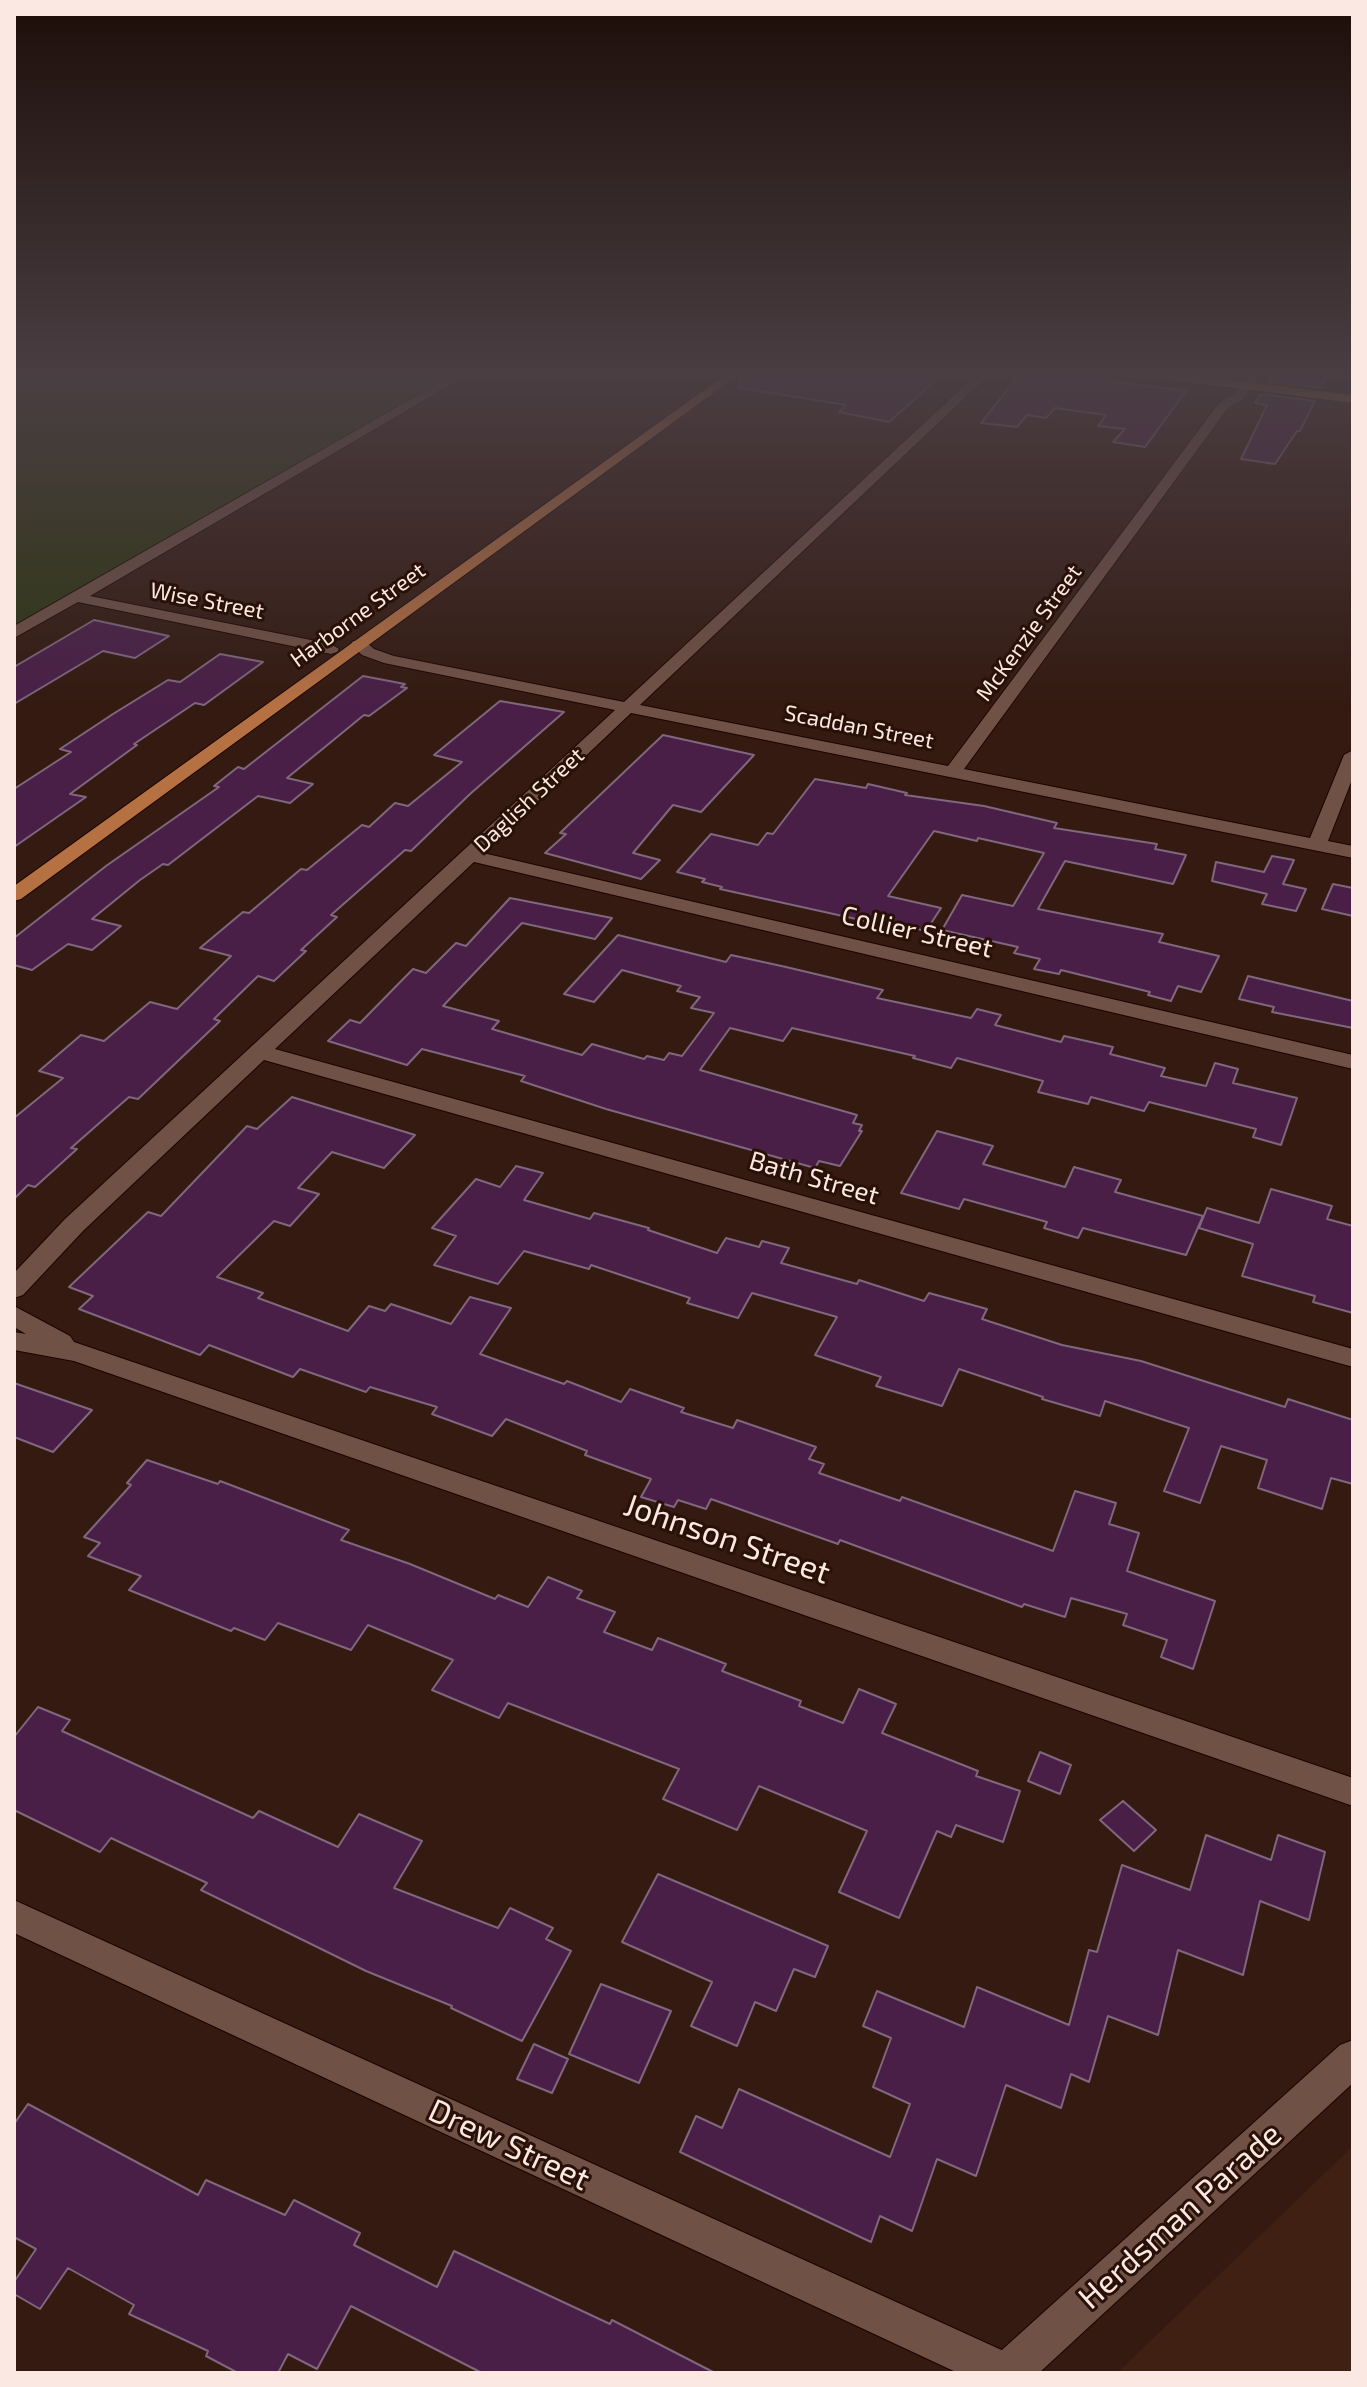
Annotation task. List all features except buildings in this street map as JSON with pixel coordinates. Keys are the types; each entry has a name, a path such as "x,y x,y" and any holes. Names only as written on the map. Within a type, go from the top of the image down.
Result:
{"main road":[{"name":"Harborne Street","path":"14,876 559,486"},
{"name":"Harborne Street","path":"14,895 578,486"}],"street":[{"path":"14,633 267,486"},
{"name":"Daglish Street","path":"14,1289 74,1225 864,486"},
{"name":"McKenzie Street","path":"954,770 1164,486"},
{"name":"Wise Street","path":"74,597 331,649"},
{"name":"Scaddan Street","path":"359,644 368,652 390,660 954,770 1353,852"},
{"path":"1317,844 1353,755"},
{"name":"Collier Street","path":"469,855 1353,1062"},
{"name":"Bath Street","path":"261,1052 1353,1358"},
{"name":"Daglish Street","path":"14,1265 74,1225"},
{"name":"Johnson Street","path":"14,1315 77,1352"},
{"name":"Johnson Street","path":"14,1341 77,1352 1353,1792"},
{"name":"Drew Street","path":"14,1916 1006,2373"},
{"name":"Herdsman Parade","path":"1006,2373 1353,2058"}],"shaded area":[{"path":"1353,2146 1353,2373 1117,2373"}],"green space":[{"path":"14,486 257,486 14,625"}]}
